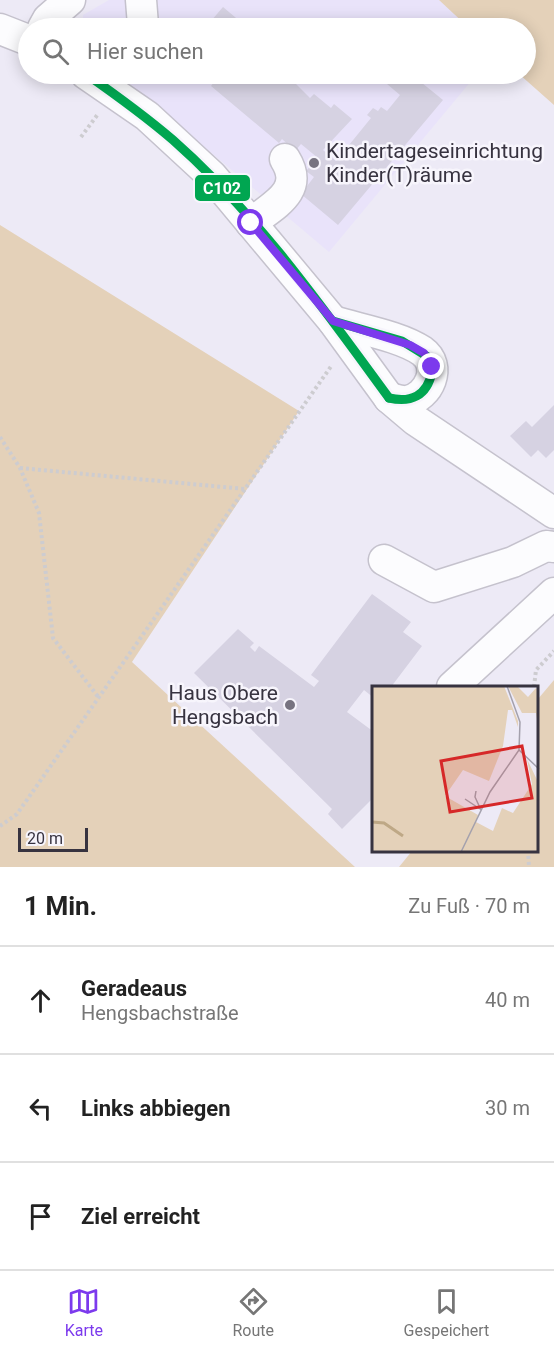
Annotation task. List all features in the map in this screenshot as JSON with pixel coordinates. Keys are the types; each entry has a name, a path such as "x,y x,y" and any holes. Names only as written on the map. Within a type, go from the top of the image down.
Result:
{"street":[{"path":"49,18 70,0"},
{"path":"0,28 18,36"},
{"path":"101,84 139,110 212,176 340,332 389,398 415,420 554,513"},
{"path":"251,223 285,196 292,184 292,170 285,159"},
{"path":"340,332 410,345 424,353 432,367 431,384 420,397 405,402 389,398"},
{"path":"384,560 434,587 513,562 546,546 554,547"},
{"path":"453,686 554,592"}],"path":[{"path":"0,826 17,814 246,489 305,400 340,332"},
{"path":"0,437 20,468 39,513 53,638 99,698"},
{"path":"20,468 246,489"},
{"path":"534,686 536,670 554,651"},
{"path":"528,852 529,867"}],"shaded area":[{"path":"109,0 439,0 458,18 83,18 83,15"},
{"path":"439,0 554,0 554,105 530,84 536,84 536,18 458,18"},
{"name":"Kindertageseinrichtung Kinder(T)räume","path":"130,84 469,84 329,252"},
{"path":"0,225 299,411 132,662 355,867 0,867"},
{"path":"554,680 554,867 399,867 411,852 539,852 539,698"}],"building":[{"path":"223,7 236,18 214,18"},
{"path":"212,84 296,84 310,98 314,94 331,108 334,104 352,119 323,150 336,161 371,118 367,115 373,108 378,111 381,107 387,111 400,95 387,84 423,84 443,100 338,225 301,194 314,177 306,171 318,158 301,144 295,151 282,139 279,143 211,86"},
{"path":"554,405 554,450 546,458 538,450 531,457 510,436 526,421 532,427"},
{"name":"Haus Obere Hengsbach","path":"372,594 411,622 403,632 422,646 392,686 372,686 372,696 364,690 347,712 372,731 372,799 342,829 328,814 332,809 194,673 238,629 254,643 250,647 255,652 259,646 314,687 319,681 311,675"}],"transit line":[{"name":"C102","path":"100,84 173,140 233,199 288,263 389,398"},
{"name":"C102","path":"333,321 402,341 428,357 432,372 422,392 411,398 389,398"}],"place":[{"name":"Kindertageseinrichtung Kinder(T)räume","path":"314,163"},
{"name":"Haus Obere Hengsbach","path":"290,705"}],"route":[{"path":"251,223 333,321 410,345 424,353 432,367"}]}
